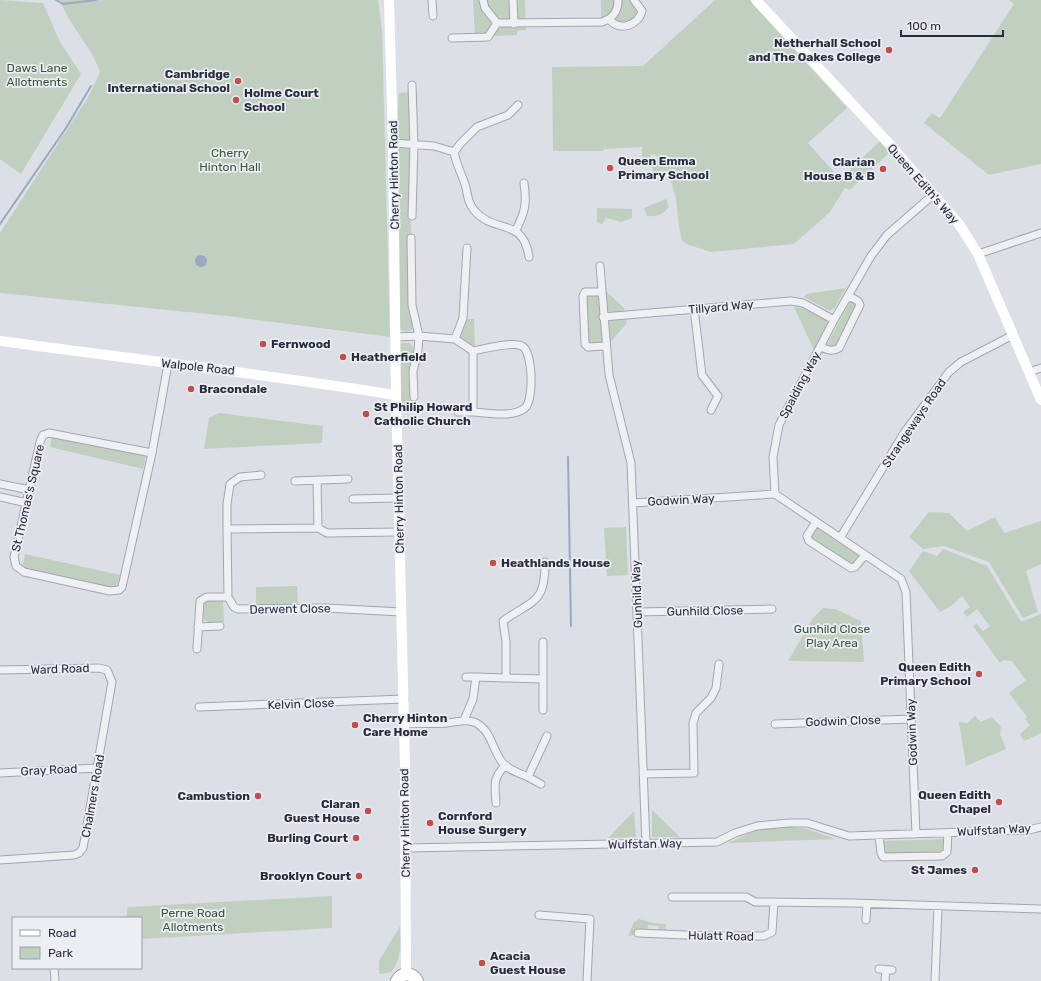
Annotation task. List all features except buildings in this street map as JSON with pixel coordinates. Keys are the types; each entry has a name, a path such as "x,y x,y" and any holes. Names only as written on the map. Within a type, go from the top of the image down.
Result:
{"main road":[{"path":"402,977 413,975 417,981"}],"street":[{"name":"Cherry Hinton Road","path":"389,0 394,143 397,337 396,395 404,699 406,848 402,977"},
{"path":"432,0 433,16"},
{"path":"482,0 485,8 497,23 514,24 596,23 609,19 616,11 618,0"},
{"path":"513,0 514,24"},
{"path":"609,19 617,26 625,27 634,22 642,11 634,0"},
{"name":"Queen Edith's Way","path":"756,0 934,194 959,224 978,254 1041,400"},
{"path":"452,38 488,37 497,23"},
{"path":"412,85 414,145 412,216"},
{"path":"518,105 508,115 478,127 454,152 456,162 466,186 467,199 473,210 492,222 516,230 522,236 527,247 529,257"},
{"path":"394,143 434,146 454,152"},
{"path":"516,230 525,212 526,198 524,183"},
{"name":"Spalding Way","path":"775,494 773,457 779,425 793,396 871,256 887,235 934,194"},
{"path":"978,254 1041,233"},
{"name":"Cherry Hinton Road","path":"411,238 412,305 419,336 418,350 413,371 414,397"},
{"path":"455,339 463,318 467,248"},
{"name":"Gunhild Way","path":"600,266 609,375 632,463 646,844"},
{"path":"602,292 585,292 583,296 585,344 588,347 606,346"},
{"name":"Spalding Way","path":"820,347 828,351 834,351 839,348 860,305 858,301 849,296"},
{"name":"Tillyard Way","path":"604,317 791,301 803,303 834,320"},
{"path":"694,309 702,375 718,396 711,410"},
{"name":"Strangeways Road","path":"840,538 904,433 949,372 961,362 1013,335"},
{"path":"397,337 419,336 455,339 473,351 508,345 522,346 527,350 530,359 531,394 528,403 517,412 499,414 458,412"},
{"name":"Walpole Road","path":"0,341 168,364 220,368 396,395"},
{"path":"473,351 473,412"},
{"name":"St Thomas's Square","path":"152,452 46,433 43,435 40,442 14,557 14,562 19,570 110,591 119,590 126,575 152,452 168,364"},
{"path":"1029,372 1041,368"},
{"path":"197,649 200,601 207,597 228,597 228,489 234,480 240,477 262,475"},
{"path":"295,481 348,479"},
{"path":"318,480 318,528"},
{"path":"0,484 30,490"},
{"name":"Godwin Way","path":"633,503 775,494 902,579 905,584 916,834"},
{"path":"0,497 27,503"},
{"path":"353,499 398,498"},
{"path":"816,522 807,536 809,541 851,568 855,567 865,554"},
{"path":"228,530 318,528 327,533 399,532"},
{"path":"506,678 506,642 503,622 529,605 541,594 545,582 545,562"},
{"name":"Derwent Close","path":"228,597 234,607 238,609 326,608 402,612"},
{"name":"Gunhild Close","path":"638,612 772,609"},
{"path":"198,627 220,626"},
{"path":"543,642 544,710"},
{"path":"643,774 694,773 693,723 696,713 711,698 716,688 719,664"},
{"name":"Ward Road","path":"0,670 99,668 107,670 112,682"},
{"path":"466,677 543,679"},
{"path":"464,720 473,699 476,677"},
{"name":"Chalmers Road","path":"0,860 62,856 79,853 86,840 112,682"},
{"name":"Kelvin Close","path":"199,707 404,699"},
{"name":"Godwin Close","path":"775,724 911,719"},
{"path":"404,724 447,723 464,720 482,726 502,762 541,784"},
{"path":"528,777 547,736"},
{"path":"496,803 495,780 499,772 506,765"},
{"name":"Gray Road","path":"0,773 98,768"},
{"name":"Wulfstan Way","path":"406,848 717,842 757,826 789,822 807,823 849,836 1029,830 1041,827"},
{"name":"Wulfstan Way","path":"879,835 881,856 883,857 942,856 947,852 948,833"},
{"path":"672,896 746,897 755,902 1041,909"},
{"name":"Hulatt Road","path":"638,933 709,936 764,936 772,932 774,902"},
{"path":"866,920 867,904"},
{"path":"935,981 938,907"},
{"path":"539,915 590,919 587,981"},
{"path":"54,969 55,981"},
{"path":"885,970 885,981"}],"green space":[{"name":"Daws Lane Allotments","path":"0,0 43,3 60,42 81,74 21,174 0,159"},
{"name":"Cherry Hinton Hall","path":"60,0 378,0 382,30 390,337 227,316 0,293 0,233 90,94 100,72 91,53 69,18"},
{"path":"473,0 525,0 526,30 517,31 517,35 475,37"},
{"path":"601,0 632,0 640,12 629,23 617,24 601,17"},
{"path":"715,0 750,0 847,108 808,143 840,179 880,141 890,152 850,190 845,188 830,212 794,244 711,252 689,245 682,241 676,198 669,175 657,171 652,173 653,168 649,166 652,163 656,163 658,158 654,154 650,155 651,161 642,167 642,147 604,149 603,151 553,151 552,67 643,66"},
{"path":"1009,0 1041,0 1041,164 989,175 924,123 932,113 940,118 1014,4"},
{"path":"409,92 412,314 415,323 412,330 406,332 400,329 396,149 399,93"},
{"path":"666,199 669,207 662,214 647,216 644,208"},
{"path":"597,208 632,209 632,218 621,222 606,218 602,224 597,222"},
{"path":"846,288 835,307 830,311 804,297 806,294"},
{"path":"585,292 607,292 624,308 627,323 608,345 588,347"},
{"path":"851,300 858,305 839,343 833,349 826,346"},
{"path":"794,307 801,308 826,319 827,325 814,350"},
{"path":"466,319 474,319 475,346 465,342 461,337"},
{"path":"400,343 410,343 414,350 410,367 411,405 400,405"},
{"path":"219,413 323,426 322,443 204,449 209,418"},
{"path":"52,435 146,454 143,469 50,447"},
{"path":"929,512 949,513 967,531 995,517 1004,533 1041,521 1041,564 1026,571 1038,612 1023,618 989,562 944,546 923,549 909,537"},
{"path":"813,525 863,558 856,567 809,541"},
{"path":"626,527 628,575 607,576 604,528"},
{"path":"943,549 987,566 1021,622 1041,614 1041,733 1024,741 1020,734 1030,725 1025,719 1027,717 1009,693 1026,680 1012,661 1004,660 1000,663 973,626 976,623 983,631 990,626 977,609 967,617 963,612 970,607 962,596 951,606 940,612 909,571 923,551 937,556"},
{"path":"25,554 120,575 116,589 22,569"},
{"path":"297,586 298,604 256,605 256,587"},
{"path":"205,599 223,599 224,622 209,622 204,620 203,601"},
{"name":"Gunhild Close Play Area","path":"823,608 835,609 861,621 864,662 788,661 813,618"},
{"path":"975,716 981,722 992,717 1001,727 1000,734 1006,749 966,766 959,722 967,723"},
{"path":"652,810 680,837 652,837"},
{"path":"634,811 636,837 608,838"},
{"path":"783,826 807,829 835,839 728,843 756,830"},
{"path":"945,839 944,853 884,855 884,841"},
{"name":"Perne Road Allotments","path":"332,896 332,928 142,939 142,917 126,917 128,907"},
{"path":"639,919 653,923 666,924 666,931 659,930 659,926 648,925 647,934 628,936 634,922"},
{"path":"400,926 399,956 395,967 391,972 379,974 379,961"}],"water":[{"path":"203,255 206,256 206,266 199,267 196,266 195,259 196,256"}],"waterway":[{"path":"56,0 63,4 96,0"},
{"path":"0,224 66,128 91,86"},
{"path":"568,457 571,626"}],"place":[{"name":"Netherhall School and The Oakes College","path":"889,50"},
{"name":"Cambridge International School","path":"238,81"},
{"name":"Holme Court School","path":"236,100"},
{"name":"Queen Emma Primary School","path":"610,168"},
{"name":"Clarian House B & B","path":"883,169"},
{"name":"Fernwood","path":"263,344"},
{"name":"Heatherfield","path":"343,357"},
{"name":"Bracondale","path":"191,389"},
{"name":"St Philip Howard Catholic Church","path":"366,414"},
{"name":"Heathlands House","path":"493,563"},
{"name":"Queen Edith Primary School","path":"979,674"},
{"name":"Cherry Hinton Care Home","path":"355,725"},
{"name":"Cambustion","path":"258,796"},
{"name":"Queen Edith Chapel","path":"999,802"},
{"name":"Claran Guest House","path":"368,811"},
{"name":"Cornford House Surgery","path":"430,823"},
{"name":"Burling Court","path":"356,838"},
{"name":"St James","path":"975,870"},
{"name":"Brooklyn Court","path":"359,876"},
{"name":"Acacia Guest House","path":"482,963"}]}
